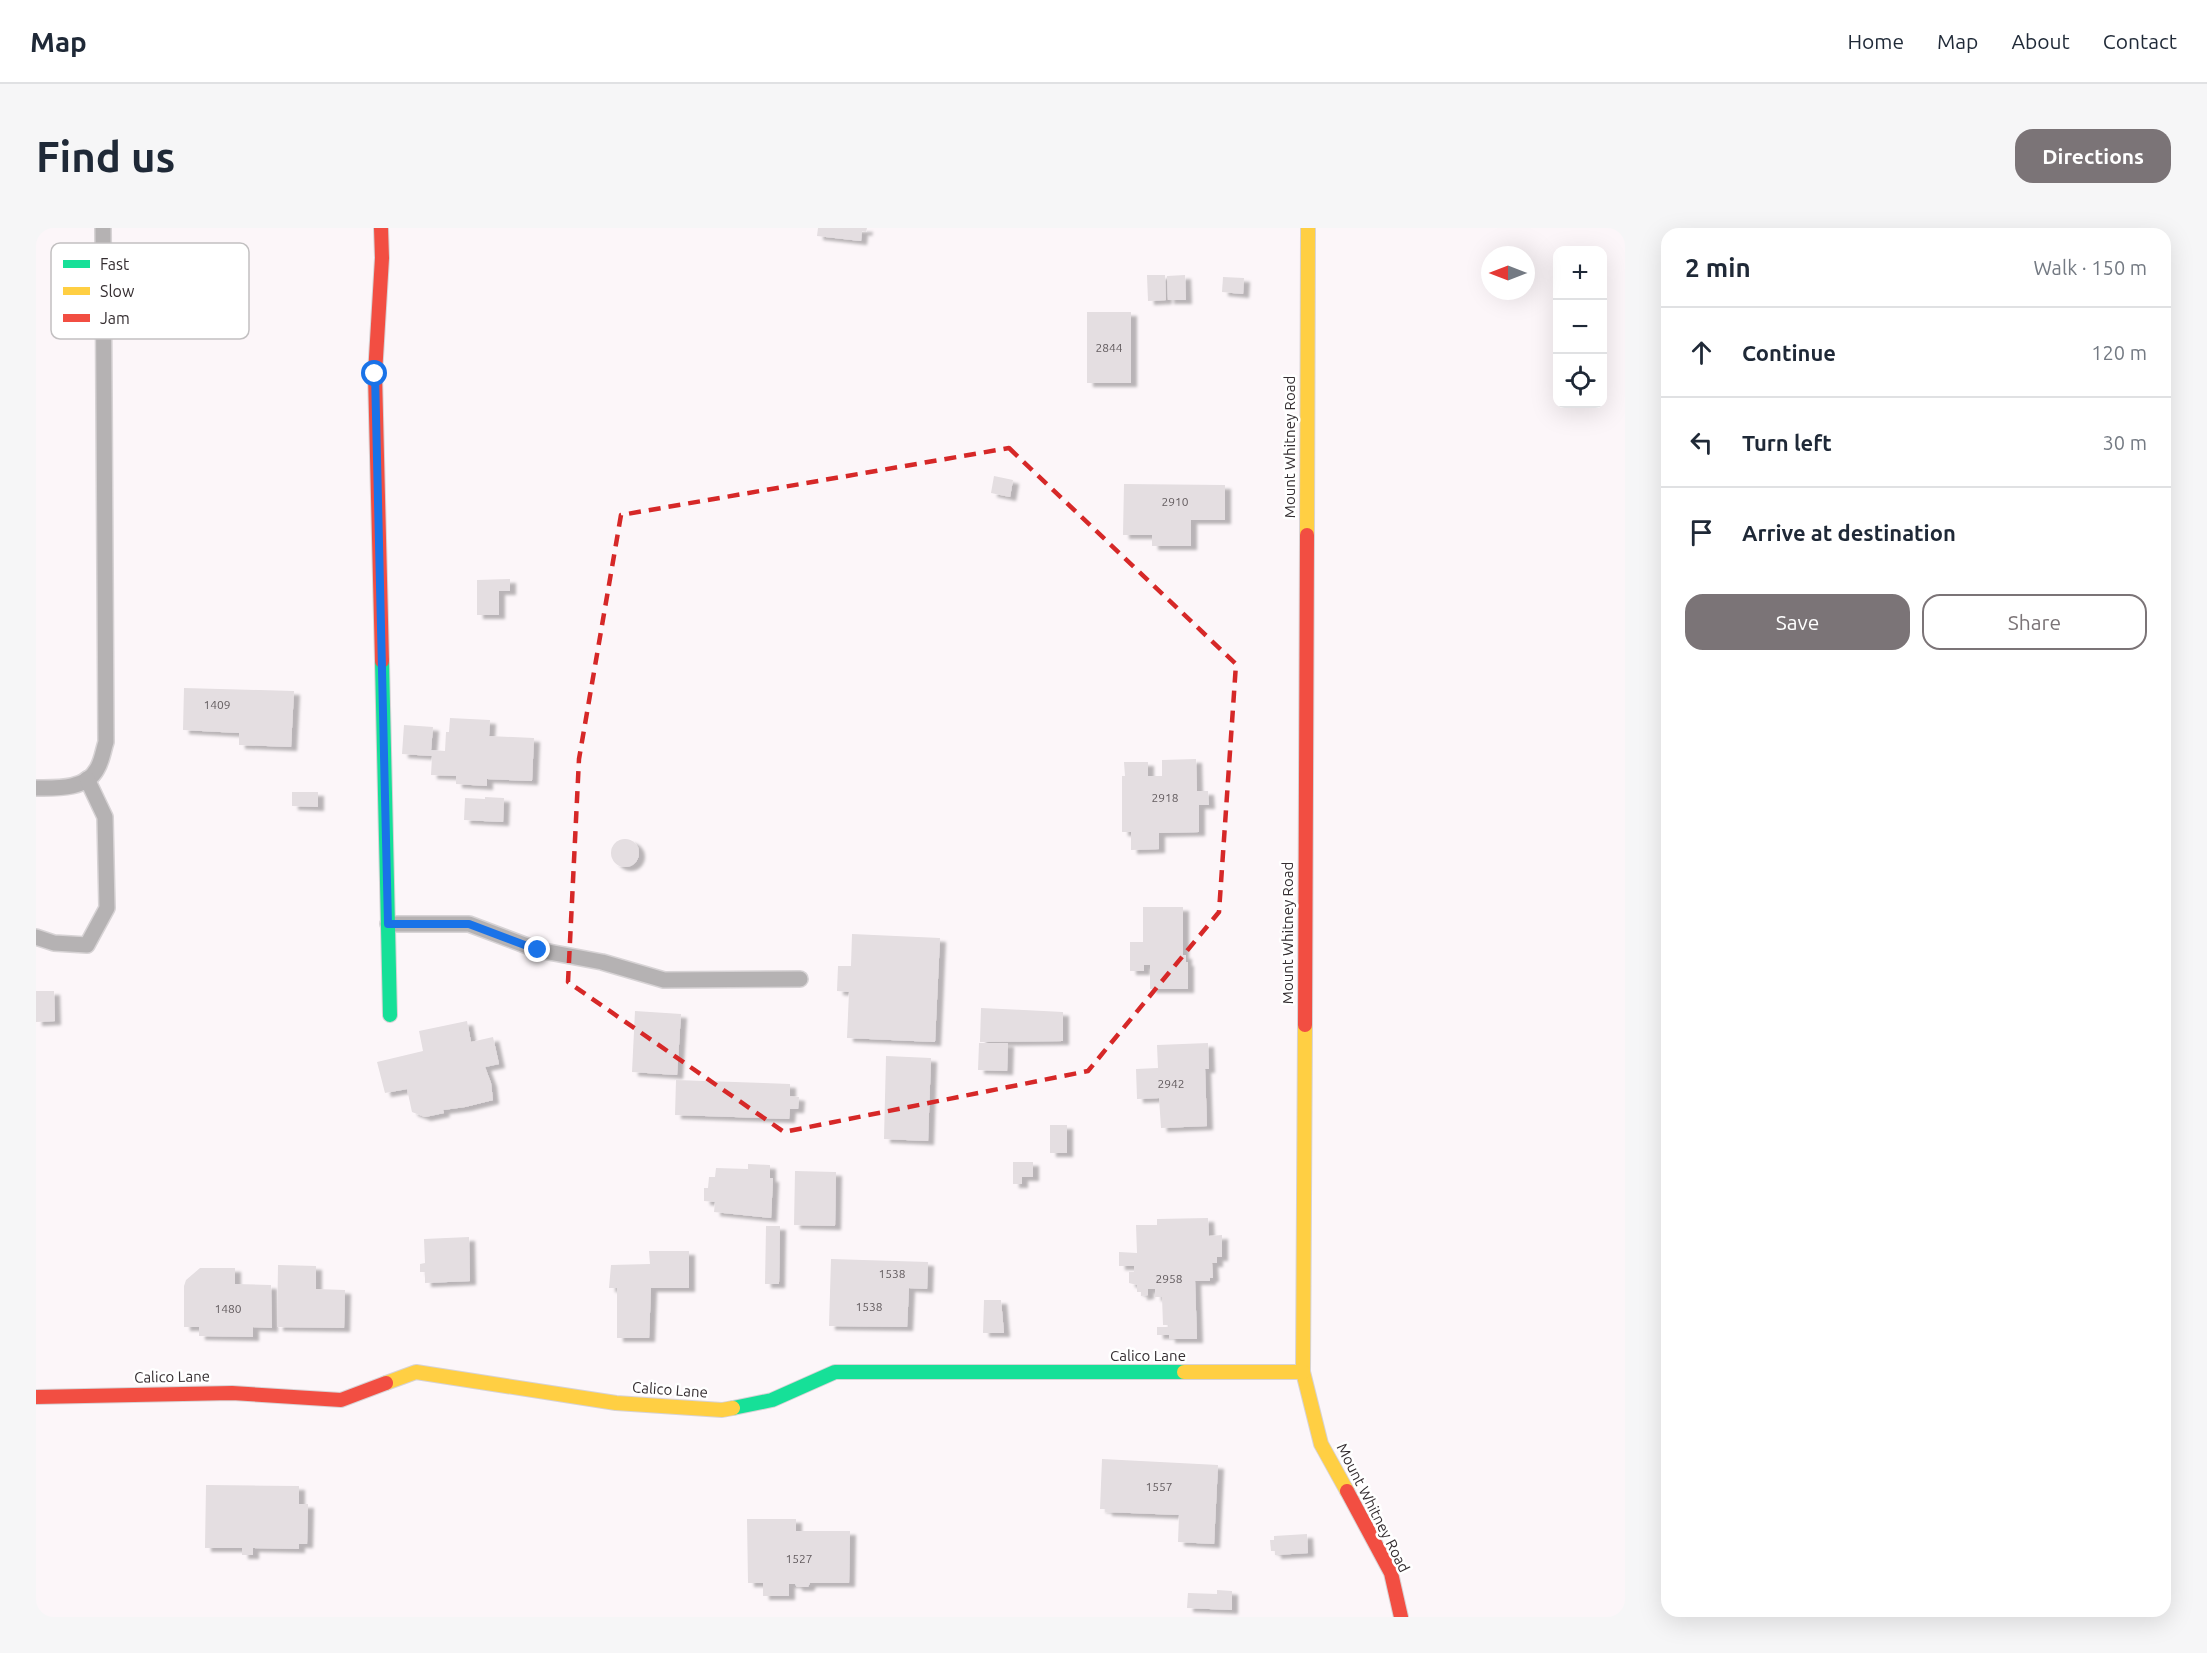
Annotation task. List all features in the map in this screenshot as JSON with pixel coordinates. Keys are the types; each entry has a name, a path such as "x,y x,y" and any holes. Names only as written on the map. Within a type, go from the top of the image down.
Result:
{"street":[{"path":"381,228 382,258 375,374 390,1015"},
{"name":"Mount Whitney Road","path":"1308,228 1303,1372 1321,1444 1391,1573 1401,1617"},
{"name":"Calico Lane","path":"36,1397 232,1393 341,1400 416,1372 616,1403 722,1410 772,1400 835,1372 1303,1372"}],"lane":[{"path":"103,228 103,243"},
{"path":"36,788 66,788 87,779 97,771 106,742 104,339"},
{"path":"36,937 54,942 87,945 107,908 105,817 87,779"},
{"path":"388,924 469,924 538,950 602,962 664,980 800,979"}],"highlighted area":[{"path":"1009,448 1236,664 1219,912 1088,1071 784,1132 568,982 579,759 621,515"}],"building":[{"path":"818,228 867,228 866,232 862,231 861,241 817,236"},
{"path":"1147,275 1165,275 1166,300 1148,301"},
{"path":"1185,275 1186,300 1168,300 1167,276"},
{"path":"1223,277 1244,278 1243,294 1222,292"},
{"path":"1087,312 1131,312 1131,383 1087,383"},
{"path":"994,476 1013,480 1010,497 991,493"},
{"path":"1124,484 1225,485 1225,520 1191,520 1191,546 1152,546 1152,535 1123,535"},
{"path":"510,579 510,591 499,591 499,615 477,615 477,580"},
{"path":"184,688 294,691 291,747 239,745 239,733 183,730"},
{"path":"450,718 490,720 489,736 534,738 532,781 487,779 487,786 456,784 456,776 431,775 432,756 402,754 404,725 433,727 431,750 445,751 446,732 449,732"},
{"path":"1196,759 1197,791 1208,791 1209,805 1199,805 1199,832 1159,833 1159,849 1131,850 1131,832 1122,832 1124,762 1148,762 1148,776 1162,776 1162,760"},
{"path":"292,792 318,792 318,807 292,806"},
{"path":"485,797 504,798 503,822 464,820 465,798 485,799"},
{"path":"625,839 635,843 639,853 635,863 625,867 615,863 611,853 615,843"},
{"path":"1143,907 1183,907 1183,955 1186,955 1186,962 1188,962 1188,989 1150,989 1150,965 1144,965 1144,971 1130,971 1130,942 1143,942"},
{"path":"852,934 940,938 935,1042 847,1038 849,992 837,991 838,966 851,966"},
{"path":"36,991 54,991 55,1021 36,1022"},
{"path":"981,1008 1063,1012 1063,1041 980,1042"},
{"path":"635,1011 681,1014 677,1075 632,1072"},
{"path":"467,1021 471,1042 493,1037 499,1064 485,1067 491,1083 493,1100 443,1110 444,1113 425,1117 412,1112 407,1089 385,1093 377,1062 423,1051 419,1031"},
{"path":"979,1043 1008,1043 1007,1071 978,1070"},
{"path":"1208,1043 1209,1069 1205,1069 1207,1126 1161,1128 1159,1098 1137,1099 1136,1069 1158,1068 1157,1045"},
{"path":"886,1056 931,1058 928,1141 884,1139"},
{"path":"676,1080 790,1084 790,1096 799,1097 798,1109 790,1109 789,1119 675,1115"},
{"path":"1050,1125 1067,1125 1067,1153 1050,1153"},
{"path":"1013,1162 1033,1162 1033,1177 1022,1177 1022,1184 1013,1184"},
{"path":"748,1164 770,1165 770,1178 773,1178 771,1218 714,1212 715,1202 704,1201 704,1188 708,1188 709,1177 715,1177 716,1168 748,1169"},
{"path":"795,1171 836,1172 835,1226 794,1225"},
{"path":"1208,1218 1209,1236 1222,1235 1222,1257 1217,1257 1217,1263 1212,1263 1213,1278 1210,1278 1210,1281 1195,1281 1197,1339 1169,1339 1169,1335 1157,1335 1157,1327 1169,1327 1169,1325 1163,1325 1162,1297 1155,1297 1155,1289 1148,1289 1148,1295 1141,1296 1141,1292 1137,1292 1137,1285 1129,1283 1129,1272 1134,1272 1134,1266 1119,1266 1119,1252 1137,1253 1136,1225 1157,1225 1157,1219"},
{"path":"766,1226 780,1226 779,1284 765,1284"},
{"path":"469,1237 470,1281 425,1283 425,1272 420,1272 420,1264 425,1263 424,1239"},
{"path":"649,1251 689,1251 689,1288 651,1288 649,1338 617,1338 617,1288 609,1288 611,1265 650,1264"},
{"path":"831,1259 928,1262 927,1289 909,1288 907,1327 829,1326"},
{"path":"278,1265 316,1266 316,1289 345,1290 344,1328 277,1327"},
{"path":"200,1268 235,1268 235,1284 271,1285 272,1328 253,1327 253,1337 199,1336 199,1327 184,1327 184,1286 186,1280"},
{"path":"984,1300 1001,1300 1004,1333 983,1333"},
{"path":"1102,1459 1218,1465 1214,1544 1178,1542 1179,1515 1106,1512 1106,1509 1100,1509"},
{"path":"206,1485 299,1486 299,1504 308,1504 307,1544 299,1544 299,1549 253,1548 253,1555 242,1555 242,1548 205,1548"},
{"path":"747,1519 796,1519 796,1531 850,1531 849,1583 810,1583 808,1587 789,1584 789,1596 763,1596 763,1583 748,1583"},
{"path":"1307,1534 1308,1553 1275,1555 1275,1551 1271,1551 1270,1540 1274,1540 1274,1536"},
{"path":"1217,1590 1232,1591 1232,1610 1187,1608 1188,1593 1217,1594"}],"traffic: fast":[{"path":"382,661 390,1015"},
{"path":"733,1408 772,1400 835,1372 1184,1372"}],"traffic: slow":[{"path":"1307,535 1308,228"},
{"path":"1305,1025 1303,1372 1321,1444 1347,1491"},
{"path":"386,1383 416,1372 616,1403 722,1410 733,1408"},
{"path":"1184,1372 1303,1372"}],"traffic: jam":[{"path":"381,228 382,258 375,374 382,661"},
{"path":"1305,1025 1307,535"},
{"path":"36,1397 232,1393 341,1400 386,1383"},
{"path":"1347,1491 1391,1573 1401,1617"}],"route":[{"path":"375,374 388,924 469,924 538,950"}]}
